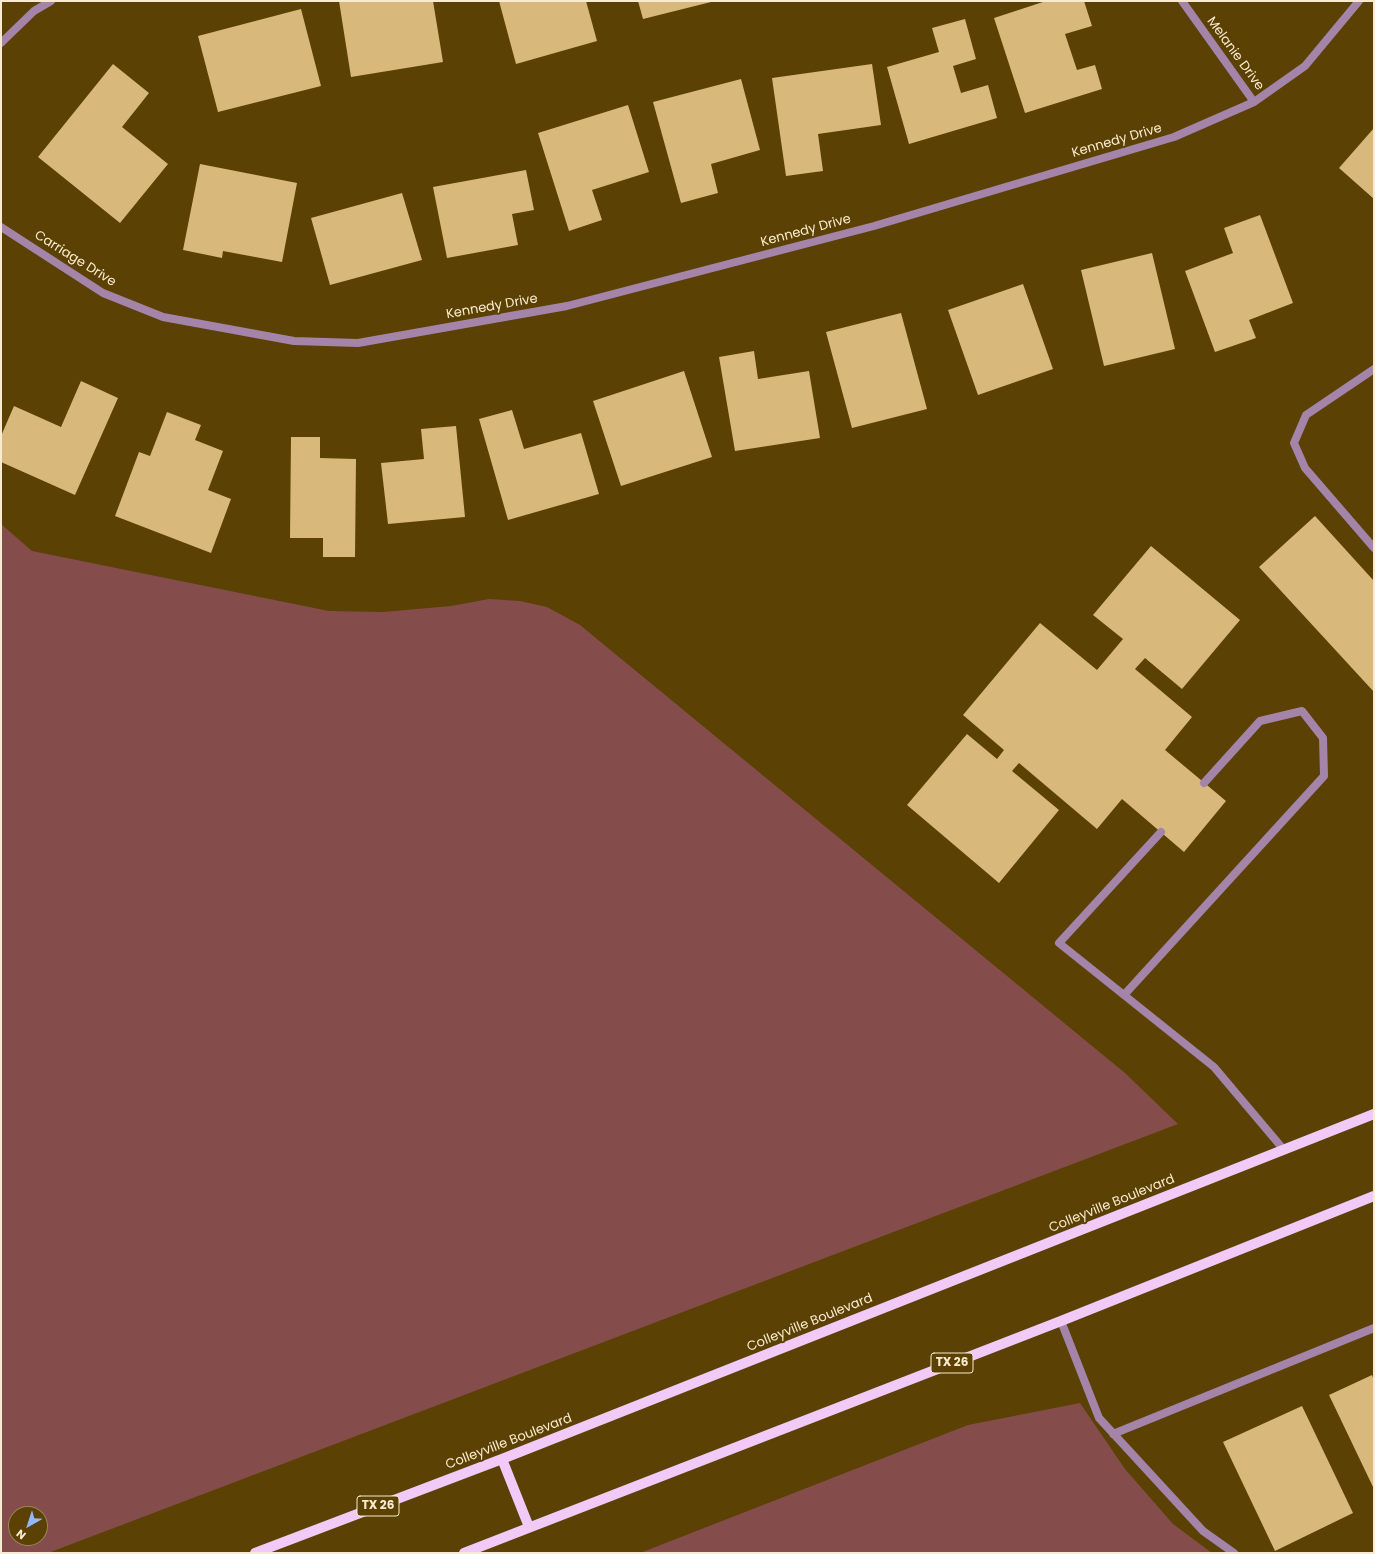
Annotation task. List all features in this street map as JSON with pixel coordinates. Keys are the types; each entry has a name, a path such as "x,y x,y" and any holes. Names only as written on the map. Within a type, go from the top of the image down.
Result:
{"main road":[{"name":"Colleyville Boulevard","path":"255,1553 502,1459 1374,1114"},
{"name":"TX 26","path":"464,1553 1061,1321 1374,1196"},
{"path":"502,1459 529,1527"}],"street":[{"path":"1,43 34,11 50,1"},
{"name":"Melanie Drive","path":"1182,1 1254,102"},
{"name":"Kennedy Drive","path":"208,326 294,342 358,344 567,306 874,226 1166,140 1254,102 1305,66 1359,1"},
{"name":"Carriage Drive","path":"1,227 103,293 163,317 208,326"},
{"path":"1374,369 1306,415 1294,443 1305,468 1374,548"},
{"path":"1124,995 1324,776 1322,738 1302,711 1260,721 1204,783"},
{"path":"1161,832 1059,943 1214,1067 1284,1150"},
{"path":"1061,1321 1098,1418 1203,1531 1234,1553"},
{"path":"1113,1434 1374,1328"}],"shaded area":[{"path":"1,524 32,551 329,611 383,612 451,606 489,599 520,601 547,607 580,625 1125,1073 1178,1124 48,1553 1,1553"},
{"path":"1080,1403 1125,1469 1173,1524 1212,1553 640,1553 968,1425"}],"building":[{"path":"339,1 433,1 443,62 351,77"},
{"path":"499,1 586,1 597,41 516,64"},
{"path":"638,1 711,1 711,2 643,19"},
{"path":"1046,1 1084,1 1092,26 1065,34 1077,70 1095,65 1102,89 1025,113 994,18"},
{"path":"301,9 321,86 218,112 198,36"},
{"path":"965,19 976,59 953,66 961,93 988,85 997,118 909,144 887,67 939,52 932,28"},
{"path":"113,64 149,93 122,127 168,164 120,223 38,157"},
{"path":"872,64 881,125 818,134 823,171 786,176 772,78"},
{"path":"741,79 760,150 711,164 718,193 681,203 653,102"},
{"path":"628,105 649,172 592,190 602,220 569,231 538,133"},
{"path":"1374,128 1374,199 1339,168"},
{"path":"200,164 297,183 282,262 223,251 222,258 183,250"},
{"path":"526,170 534,210 512,214 518,245 447,258 433,187"},
{"path":"402,193 422,260 330,285 311,218"},
{"path":"1260,215 1293,303 1249,320 1256,338 1215,352 1185,271 1233,253 1224,228"},
{"path":"1152,253 1175,349 1104,366 1081,270"},
{"path":"1023,284 1053,369 978,395 948,310"},
{"path":"901,313 927,409 852,428 826,332"},
{"path":"754,351 758,379 809,371 820,438 735,451 719,357"},
{"path":"684,371 712,457 621,486 593,401"},
{"path":"81,381 118,398 75,495 1,462 1,436 14,406 61,427"},
{"path":"512,410 524,449 581,433 599,494 508,520 479,419"},
{"path":"167,412 201,425 195,440 223,451 208,490 231,499 211,553 115,516 139,452 150,456"},
{"path":"456,426 465,517 388,524 381,463 424,459 421,429"},
{"path":"291,437 320,437 320,458 356,459 355,557 323,557 323,538 290,538"},
{"path":"1315,516 1374,581 1374,692 1259,567"},
{"path":"1151,546 1240,620 1182,689 1145,658 1135,669 1192,717 1165,750 1226,801 1184,852 1122,799 1097,829 1019,763 1012,771 1059,810 999,883 907,805 967,734 997,759 1004,750 963,715 1040,623 1097,670 1123,639 1093,615"},
{"path":"1372,1375 1374,1381 1374,1489 1329,1395"},
{"path":"1302,1406 1353,1513 1275,1551 1223,1442"}]}
